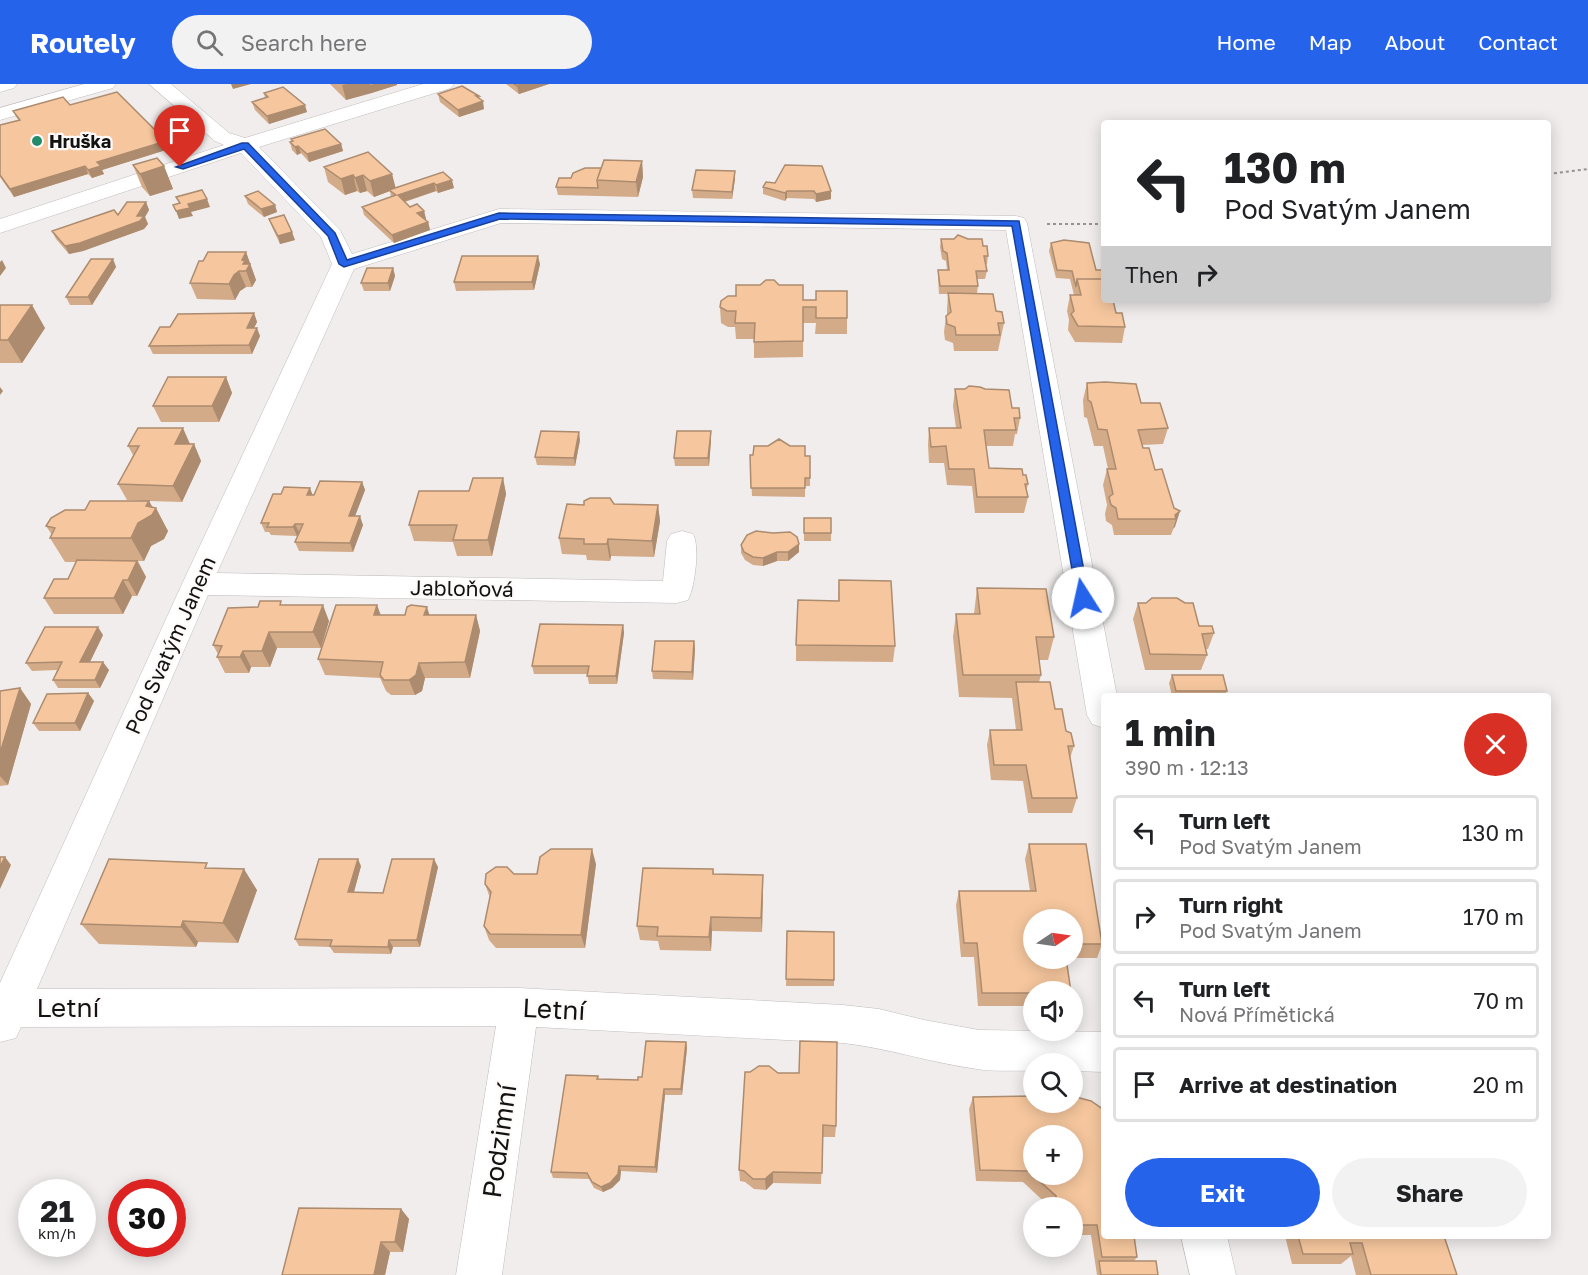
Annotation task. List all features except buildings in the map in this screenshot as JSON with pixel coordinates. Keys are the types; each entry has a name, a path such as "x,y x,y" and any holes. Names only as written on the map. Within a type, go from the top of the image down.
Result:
{"street":[{"path":"0,86 8,84"},
{"path":"0,114 106,84"},
{"path":"159,84 222,137 245,145 332,235 344,264 499,216 1016,223 1101,698"},
{"path":"2,221 444,84"},
{"name":"Pod Svatým Janem","path":"3,1014 344,264"},
{"name":"Jabloňová","path":"197,584 677,592 682,541"},
{"name":"Letní","path":"3,1014 519,1007 843,1024 879,1028 924,1040 979,1050 1101,1052"},
{"name":"Podzimní","path":"479,1275 519,1007"},
{"path":"1205,1239 1213,1275"}],"path":[{"path":"1551,174 1588,169"},
{"path":"1016,223 1101,225"}],"place":[{"name":"Hruška","path":"37,141"}],"route":[{"path":"180,167 245,145 332,235 344,264 499,216 1016,223 1083,598"}]}
